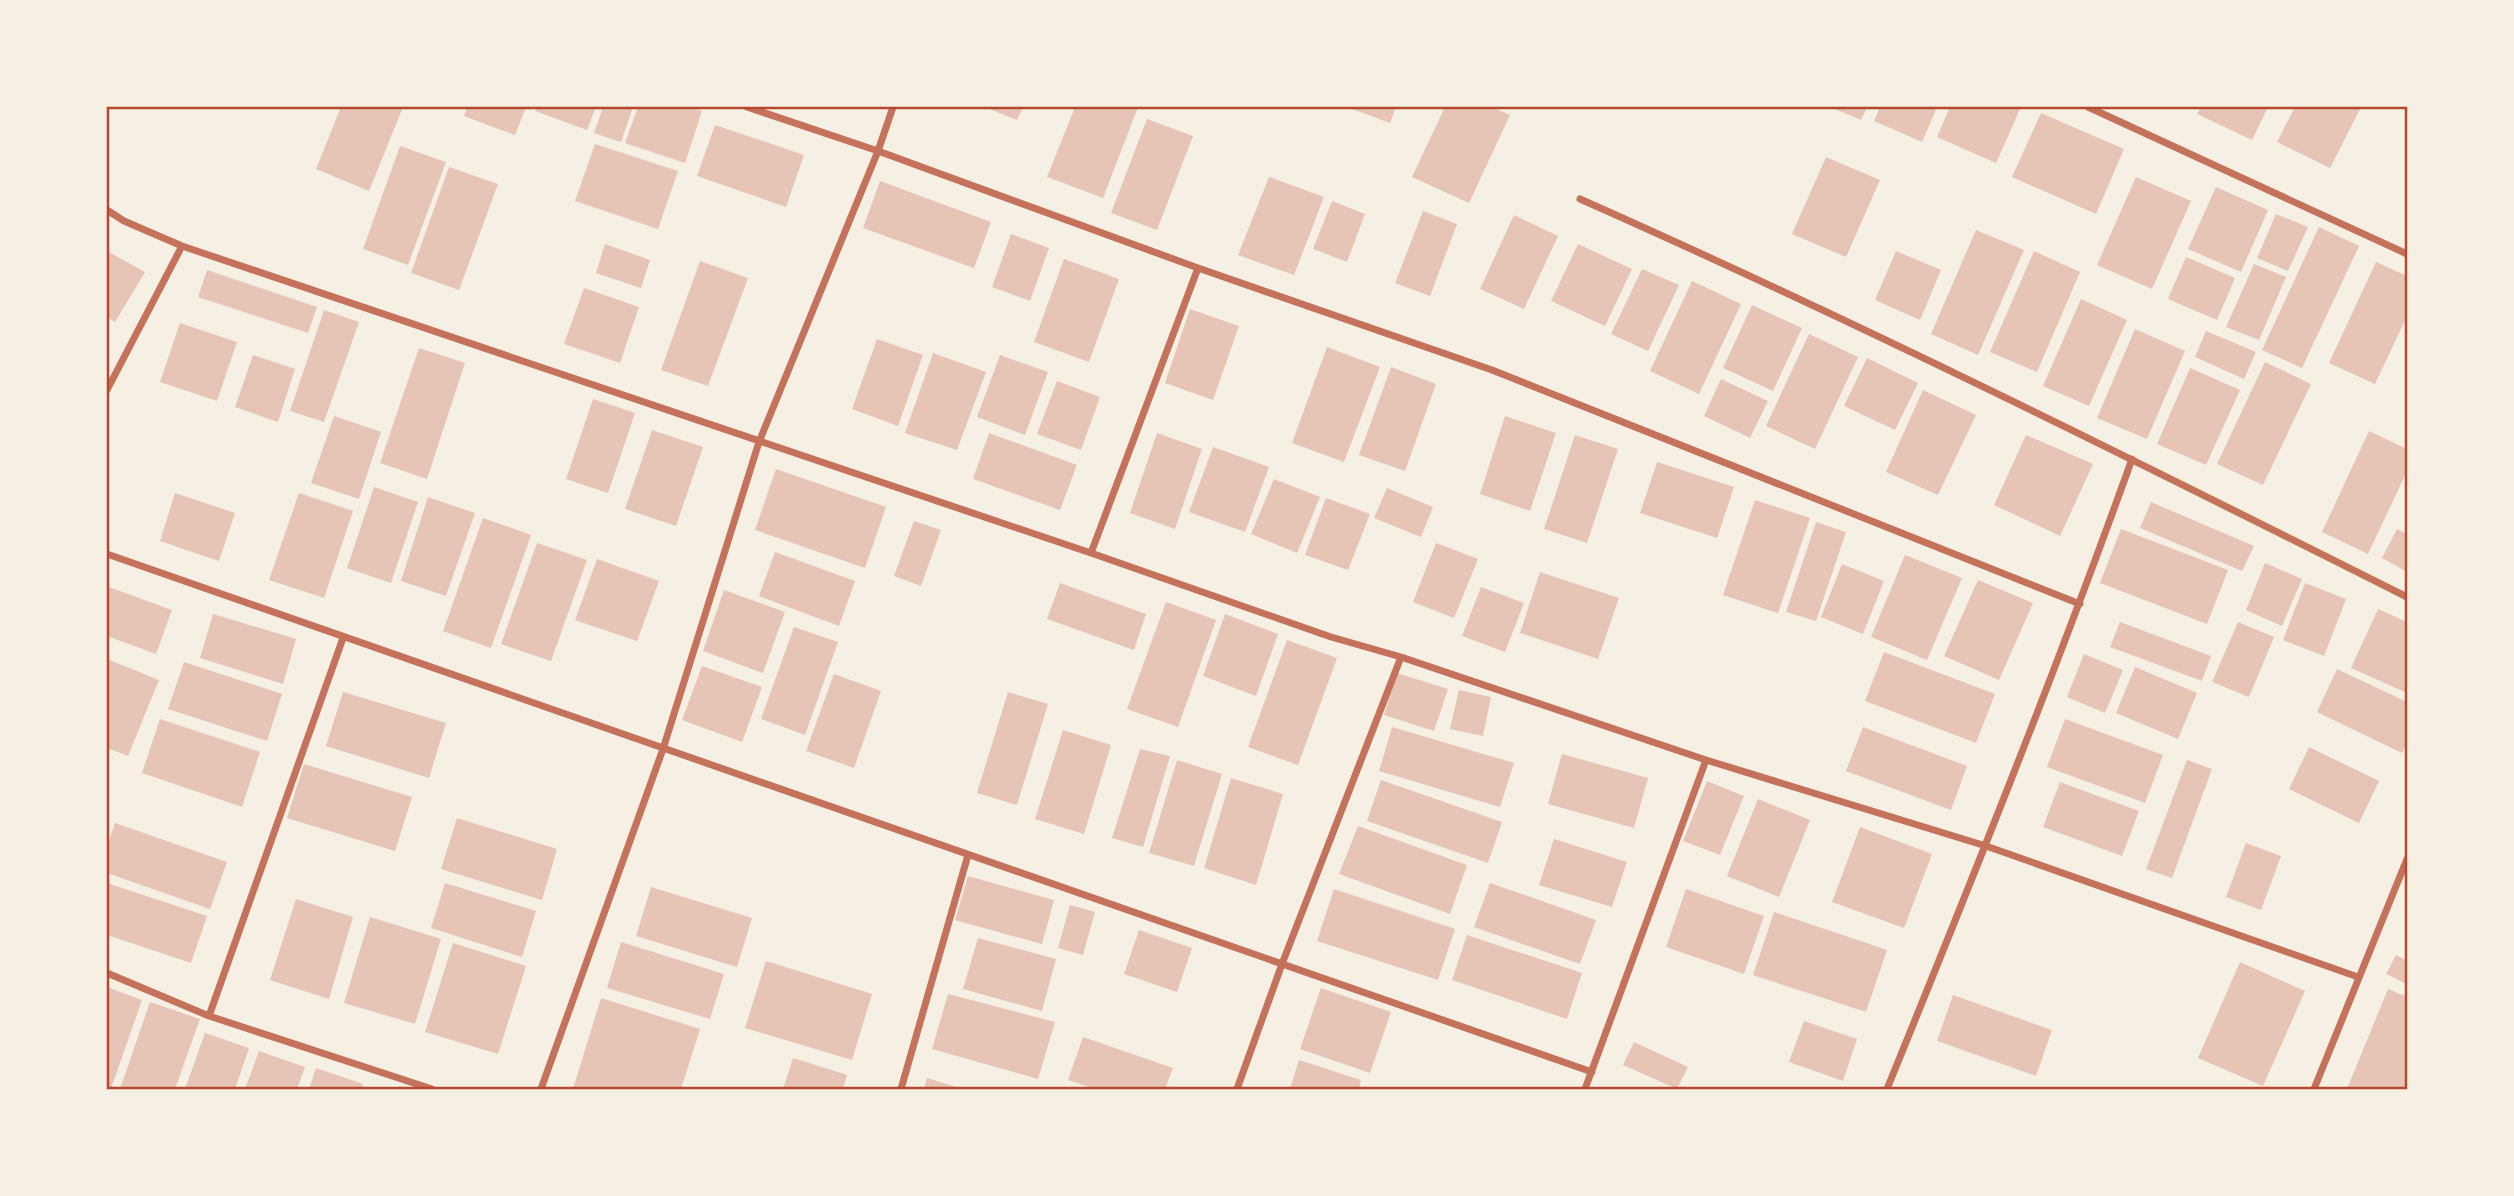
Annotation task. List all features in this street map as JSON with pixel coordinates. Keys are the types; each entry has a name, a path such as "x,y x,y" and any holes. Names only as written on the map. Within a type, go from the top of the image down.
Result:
{"street":[{"path":"747,107 878,151 1198,268 1492,370 2080,604"},
{"path":"541,1089 663,749 759,443 878,151 892,107"},
{"path":"2088,107 2407,254"},
{"path":"1580,199 1720,262 2132,459 2407,597"},
{"path":"107,210 124,221 182,246 759,443 1706,760 1986,846 2358,977"},
{"path":"107,390 182,246"},
{"path":"1091,553 1198,268"},
{"path":"1887,1089 1986,846 2080,604 2132,459"},
{"path":"107,554 1592,1072"},
{"path":"209,1016 342,638"},
{"path":"1237,1089 1282,964 1401,657"},
{"path":"1585,1089 1706,760"},
{"path":"901,1089 968,855"},
{"path":"2314,1089 2407,859"},
{"path":"107,973 209,1016 432,1089"}],"building":[{"path":"341,107 403,107 369,191 316,169"},
{"path":"467,107 526,107 515,135 464,116"},
{"path":"537,107 596,107 587,130 535,111"},
{"path":"603,107 633,107 621,142 594,133"},
{"path":"638,107 689,107 702,111 685,163 625,143"},
{"path":"984,107 1023,107 1017,120"},
{"path":"1075,107 1138,107 1103,198 1047,177"},
{"path":"1347,107 1396,107 1390,123"},
{"path":"1445,107 1491,107 1510,115 1469,203 1412,177"},
{"path":"1830,107 1867,107 1861,120"},
{"path":"1880,107 1937,107 1922,142 1874,121"},
{"path":"1950,107 2021,107 1996,163 1937,137"},
{"path":"2201,107 2268,107 2252,140 2197,114"},
{"path":"2295,107 2361,107 2330,168 2277,142"},
{"path":"2041,113 2124,149 2096,214 2012,177"},
{"path":"1147,119 1193,136 1157,230 1111,213"},
{"path":"715,125 804,155 786,207 697,176"},
{"path":"595,144 678,171 658,229 575,201"},
{"path":"400,146 446,162 408,265 363,249"},
{"path":"1826,157 1880,180 1846,257 1792,234"},
{"path":"449,167 498,184 459,290 411,273"},
{"path":"1269,177 1324,197 1294,275 1238,255"},
{"path":"2136,177 2191,201 2152,289 2097,265"},
{"path":"880,181 991,222 974,268 863,228"},
{"path":"2216,187 2268,210 2241,272 2188,249"},
{"path":"1332,201 1365,214 1347,262 1313,249"},
{"path":"1423,211 1457,224 1430,296 1395,283"},
{"path":"2276,214 2308,227 2288,271 2257,258"},
{"path":"1514,215 1558,236 1524,309 1480,289"},
{"path":"2319,227 2359,246 2302,368 2262,350"},
{"path":"1976,230 2024,250 1978,355 1931,334"},
{"path":"1011,234 1049,248 1030,301 992,287"},
{"path":"605,244 650,260 641,288 596,273"},
{"path":"1578,244 1632,269 1605,326 1551,301"},
{"path":"107,251 145,272 115,322 107,317"},
{"path":"1896,251 1941,270 1920,320 1875,300"},
{"path":"2034,251 2080,272 2037,372 1990,352"},
{"path":"2186,257 2235,278 2217,320 2168,299"},
{"path":"1064,259 1119,279 1089,362 1034,342"},
{"path":"700,261 748,278 708,386 661,370"},
{"path":"2376,262 2407,276 2407,316 2375,384 2329,363"},
{"path":"2254,264 2286,277 2259,340 2226,327"},
{"path":"1642,269 1679,285 1648,351 1611,334"},
{"path":"207,270 317,307 308,333 198,297"},
{"path":"1692,281 1741,304 1699,394 1650,371"},
{"path":"584,288 639,307 620,363 564,344"},
{"path":"2081,299 2127,320 2089,406 2043,386"},
{"path":"1752,305 1802,328 1773,391 1723,368"},
{"path":"1190,309 1239,326 1213,400 1165,383"},
{"path":"324,310 359,322 324,422 290,411"},
{"path":"180,323 237,342 217,401 160,382"},
{"path":"2135,329 2185,351 2147,439 2097,418"},
{"path":"2206,331 2256,352 2244,379 2195,357"},
{"path":"1809,334 1858,357 1815,449 1766,426"},
{"path":"877,339 923,355 898,426 852,409"},
{"path":"1327,347 1380,367 1344,462 1292,443"},
{"path":"419,348 465,363 427,479 380,463"},
{"path":"933,353 986,372 957,450 905,433"},
{"path":"253,355 295,369 278,422 235,407"},
{"path":"1000,355 1048,372 1025,435 977,417"},
{"path":"1867,358 1918,383 1895,430 1844,406"},
{"path":"2265,362 2311,384 2263,485 2217,464"},
{"path":"1391,367 1436,384 1405,471 1359,455"},
{"path":"2190,368 2240,390 2206,465 2157,444"},
{"path":"1721,379 1768,401 1750,438 1704,416"},
{"path":"1057,381 1100,397 1081,450 1037,434"},
{"path":"1923,390 1976,415 1938,495 1886,472"},
{"path":"593,399 635,413 608,493 566,479"},
{"path":"334,416 381,432 359,499 311,483"},
{"path":"1505,416 1556,433 1530,511 1480,494"},
{"path":"652,430 703,447 676,526 625,509"},
{"path":"2369,431 2407,449 2407,471 2368,554 2322,532"},
{"path":"989,433 1077,465 1060,510 973,479"},
{"path":"1157,433 1202,449 1175,529 1130,513"},
{"path":"1575,435 1618,449 1587,543 1544,529"},
{"path":"2026,435 2093,464 2060,536 1994,505"},
{"path":"1213,447 1269,467 1245,532 1189,512"},
{"path":"1657,462 1734,487 1717,538 1640,513"},
{"path":"776,469 886,507 865,568 755,530"},
{"path":"1274,479 1320,497 1297,553 1251,534"},
{"path":"374,487 418,502 391,583 347,568"},
{"path":"1387,488 1433,507 1421,537 1374,518"},
{"path":"175,493 235,513 219,561 160,541"},
{"path":"299,493 353,511 324,598 269,580"},
{"path":"428,497 475,513 446,596 401,581"},
{"path":"1326,498 1370,514 1348,570 1305,555"},
{"path":"1755,500 1810,518 1778,613 1723,595"},
{"path":"2151,502 2254,546 2242,571 2140,528"},
{"path":"483,518 531,535 491,648 443,631"},
{"path":"914,521 941,530 921,586 894,576"},
{"path":"1816,522 1846,532 1816,621 1786,612"},
{"path":"2121,529 2228,570 2207,624 2100,583"},
{"path":"2397,529 2407,534 2407,572 2382,558"},
{"path":"537,543 587,560 551,661 501,644"},
{"path":"1436,543 1478,559 1454,618 1413,602"},
{"path":"775,552 855,581 839,626 759,596"},
{"path":"1905,555 1962,578 1927,660 1871,637"},
{"path":"597,559 659,581 637,641 575,620"},
{"path":"2265,563 2302,579 2282,626 2246,610"},
{"path":"1842,564 1884,581 1863,634 1821,617"},
{"path":"1540,572 1619,598 1598,659 1520,633"},
{"path":"1978,580 2033,603 1999,680 1944,656"},
{"path":"1060,583 1146,614 1134,650 1047,619"},
{"path":"2305,583 2346,599 2324,656 2283,640"},
{"path":"109,587 172,610 156,654 107,636"},
{"path":"1481,587 1524,603 1505,652 1462,636"},
{"path":"724,590 785,612 763,673 703,651"},
{"path":"1166,602 1216,620 1178,727 1127,709"},
{"path":"2378,609 2407,622 2407,693 2351,668"},
{"path":"213,614 296,639 283,684 200,658"},
{"path":"1225,614 1278,634 1256,696 1203,676"},
{"path":"2120,622 2211,656 2202,681 2110,647"},
{"path":"2238,622 2274,637 2249,697 2212,682"},
{"path":"794,627 838,642 805,735 761,719"},
{"path":"1287,640 1337,658 1298,765 1248,747"},
{"path":"1884,652 1995,694 1976,743 1865,701"},
{"path":"2084,654 2123,670 2105,713 2067,697"},
{"path":"107,659 159,680 128,756 107,748"},
{"path":"184,662 282,694 267,741 168,709"},
{"path":"702,666 762,687 742,742 682,720"},
{"path":"2135,667 2197,693 2178,739 2116,713"},
{"path":"2337,669 2407,702 2407,743 2402,753 2317,712"},
{"path":"1397,673 1448,689 1434,731 1384,715"},
{"path":"834,674 881,691 854,768 806,751"},
{"path":"1459,690 1491,697 1483,736 1450,729"},
{"path":"343,692 446,723 429,778 326,746"},
{"path":"1008,692 1048,704 1017,805 977,793"},
{"path":"160,719 260,752 242,807 142,773"},
{"path":"2065,719 2163,755 2145,803 2047,767"},
{"path":"1392,727 1514,763 1500,807 1379,771"},
{"path":"1863,727 1967,766 1951,810 1846,771"},
{"path":"1063,730 1111,745 1084,834 1035,819"},
{"path":"2309,747 2379,781 2359,823 2289,789"},
{"path":"1140,749 1170,756 1143,847 1112,838"},
{"path":"1562,754 1648,778 1634,828 1548,804"},
{"path":"1177,760 1222,774 1194,866 1149,853"},
{"path":"2187,760 2212,769 2172,878 2146,869"},
{"path":"304,764 412,797 395,851 287,818"},
{"path":"1231,778 1283,794 1256,885 1204,868"},
{"path":"1381,780 1502,822 1488,863 1367,821"},
{"path":"1707,781 1744,796 1720,855 1683,841"},
{"path":"2060,782 2139,811 2122,856 2043,827"},
{"path":"1758,799 1810,820 1779,897 1727,876"},
{"path":"457,818 557,849 542,900 441,869"},
{"path":"115,823 227,862 210,909 107,873 107,846"},
{"path":"1358,826 1467,865 1450,914 1339,874"},
{"path":"1860,827 1932,854 1904,928 1832,902"},
{"path":"1554,839 1627,862 1612,907 1539,885"},
{"path":"2246,843 2281,856 2261,910 2226,897"},
{"path":"968,876 1054,900 1042,944 955,920"},
{"path":"107,883 207,916 191,963 107,935"},
{"path":"445,883 536,911 522,957 431,928"},
{"path":"1490,883 1596,920 1580,964 1474,927"},
{"path":"651,887 752,918 737,967 636,936"},
{"path":"1334,889 1455,929 1438,980 1317,941"},
{"path":"1686,889 1764,916 1744,974 1666,947"},
{"path":"296,899 353,917 329,999 270,980"},
{"path":"1070,905 1095,912 1083,955 1058,948"},
{"path":"1774,912 1887,950 1866,1012 1753,975"},
{"path":"370,917 441,939 415,1024 344,1003"},
{"path":"1139,930 1192,948 1177,992 1124,974"},
{"path":"1467,935 1582,973 1567,1019 1452,980"},
{"path":"978,938 1056,959 1042,1011 963,989"},
{"path":"621,942 724,974 710,1019 607,988"},
{"path":"453,943 526,966 498,1054 425,1032"},
{"path":"2396,955 2407,961 2407,984 2386,974"},
{"path":"766,961 872,994 852,1060 745,1028"},
{"path":"2240,962 2305,991 2263,1086 2198,1058"},
{"path":"107,987 142,1000 111,1089 107,1089"},
{"path":"1321,988 1391,1012 1370,1073 1300,1049"},
{"path":"2388,989 2407,997 2407,1089 2347,1089"},
{"path":"948,994 1055,1022 1038,1079 932,1049"},
{"path":"1953,995 2052,1030 2036,1076 1937,1041"},
{"path":"601,998 700,1029 681,1089 573,1089"},
{"path":"150,1002 200,1019 175,1089 120,1089"},
{"path":"1804,1021 1857,1039 1843,1081 1789,1062"},
{"path":"205,1033 249,1048 235,1089 185,1089"},
{"path":"1083,1037 1173,1068 1165,1089 1095,1089 1068,1080"},
{"path":"1634,1042 1688,1067 1677,1089 1623,1065"},
{"path":"259,1051 305,1067 297,1089 245,1089"},
{"path":"793,1058 847,1075 843,1089 783,1089"},
{"path":"1299,1060 1361,1080 1359,1089 1290,1089"},
{"path":"316,1068 363,1084 362,1089 309,1089"},
{"path":"927,1078 963,1089 924,1089"}]}
